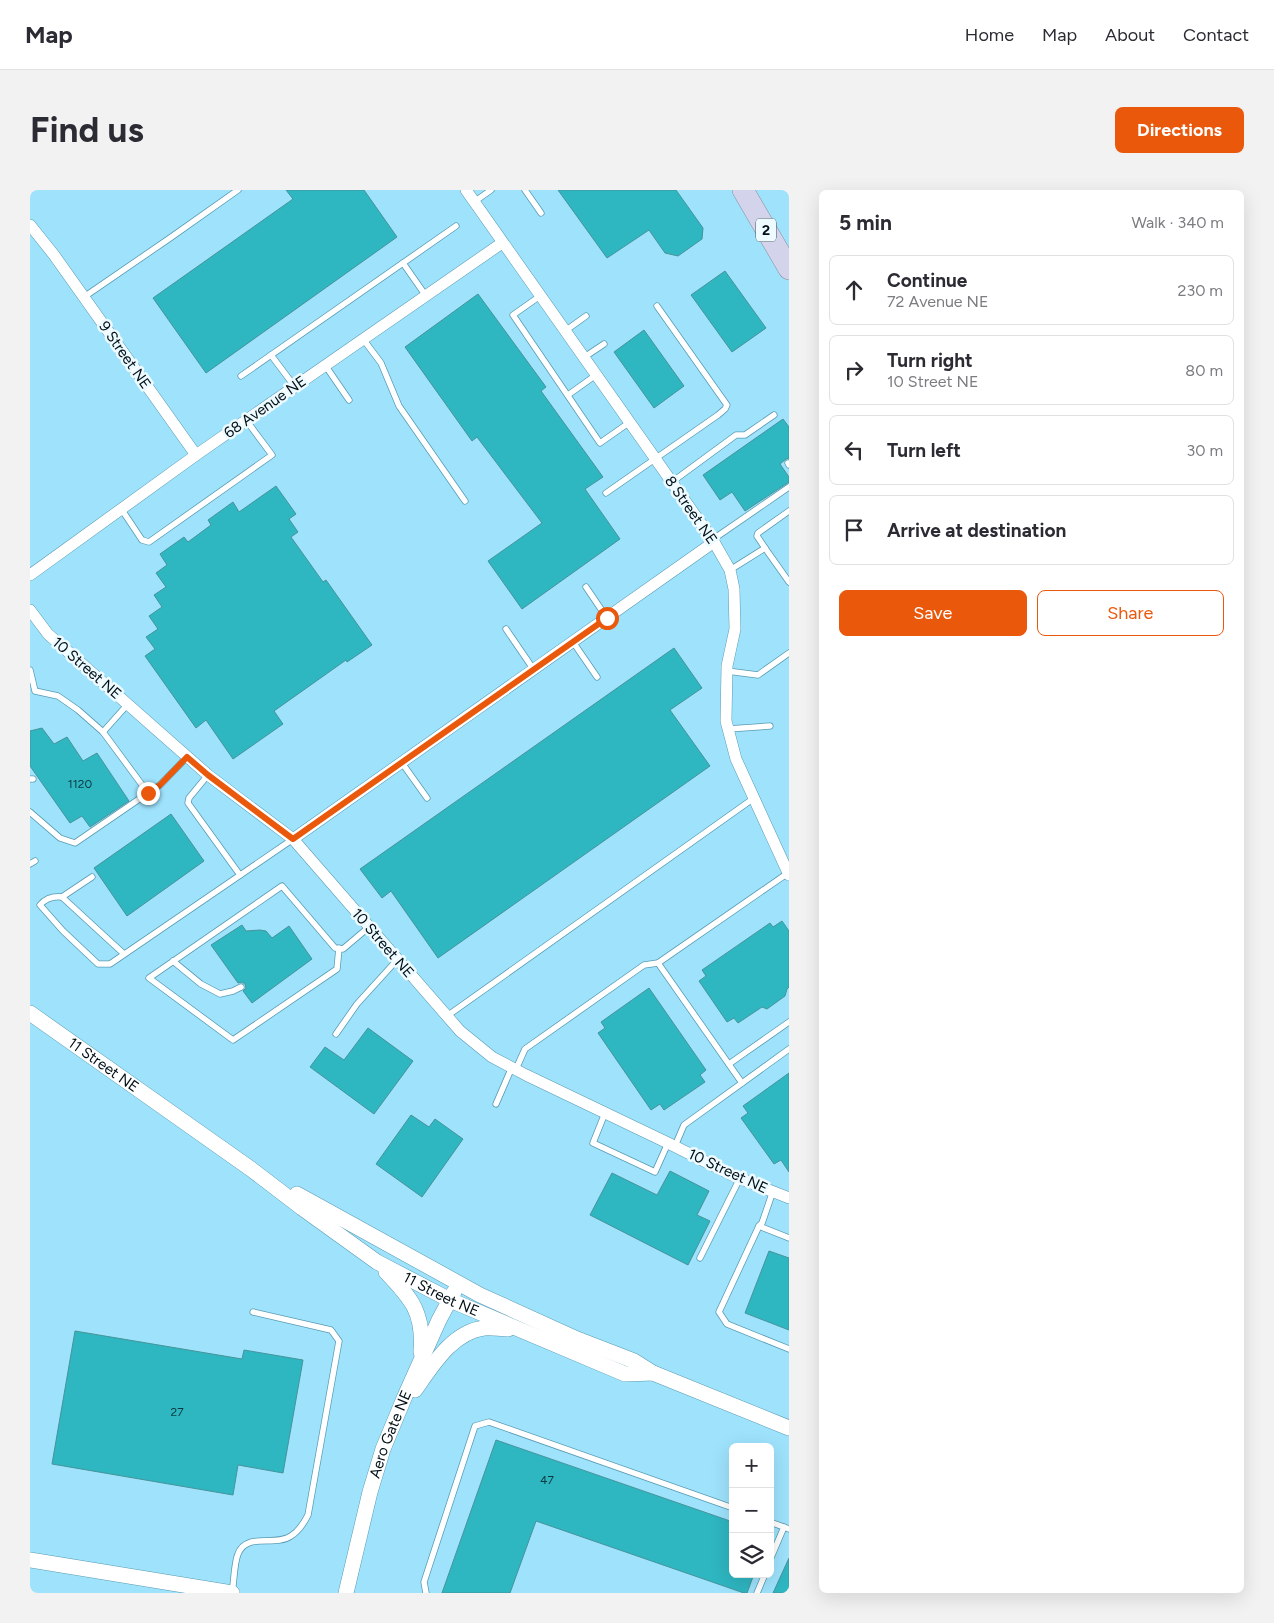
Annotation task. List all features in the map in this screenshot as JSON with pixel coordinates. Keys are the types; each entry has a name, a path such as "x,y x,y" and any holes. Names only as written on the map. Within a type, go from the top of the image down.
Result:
{"highway":[{"name":"2","path":"743,190 789,269"}],"street":[{"name":"8 Street NE","path":"466,190 713,541 730,570 734,589 735,629 726,671 726,721 736,759 788,874"},
{"name":"9 Street NE","path":"30,215 54,256"},
{"name":"9 Street NE","path":"30,225 196,455"},
{"name":"68 Avenue NE","path":"30,575 196,455 502,243"},
{"path":"293,839 534,670 713,541"},
{"name":"10 Street NE","path":"30,610 48,634 187,757 293,839 446,1016 460,1031 492,1057 740,1178 789,1198"},
{"name":"11 Street NE","path":"30,1013 251,1169 378,1262 450,1300 625,1374 653,1372"},
{"name":"11 Street NE","path":"251,1169 459,1284 503,1306 577,1339 634,1361 653,1372 789,1428"},
{"path":"378,1262 410,1300 417,1313 422,1334 420,1364"},
{"name":"Aero Gate NE","path":"346,1593 370,1492 383,1449 420,1364 459,1284"},
{"path":"396,1418 443,1353 465,1334 484,1328 518,1330"},
{"path":"30,1560 232,1593"}],"lane":[{"path":"83,297 238,190"},
{"path":"474,202 491,190"},
{"path":"525,190 541,213"},
{"path":"241,376 456,226"},
{"path":"403,263 426,296"},
{"path":"540,296 513,315 600,443 630,422"},
{"path":"606,493 725,409 726,405 657,306"},
{"path":"565,331 586,316"},
{"path":"363,339 381,364 399,406 465,501"},
{"path":"583,358 604,344"},
{"path":"272,355 294,387"},
{"path":"325,366 349,400"},
{"path":"568,395 596,376"},
{"path":"672,482 736,435 745,435 774,415"},
{"path":"122,510 142,540 149,542 272,455 246,420"},
{"path":"713,541 789,487"},
{"path":"789,511 758,533 757,536 789,582"},
{"path":"730,570 765,548"},
{"path":"586,587 607,618"},
{"path":"506,629 534,670"},
{"path":"573,642 597,678"},
{"path":"726,671 758,675 789,653"},
{"path":"30,670 32,692 58,696 78,710 103,732 148,793"},
{"path":"103,732 128,704"},
{"path":"728,729 770,726"},
{"path":"30,812 60,838 75,843 160,785 187,757"},
{"path":"402,762 427,798"},
{"path":"208,775 189,798 188,803 240,875"},
{"path":"446,1016 754,798"},
{"path":"124,954 62,897 55,896 44,900 40,905 62,931 98,964 110,964 293,839"},
{"path":"496,1104 525,1049 644,965 658,963 788,874"},
{"path":"62,897 92,877"},
{"path":"339,948 337,969 233,1040 149,978 282,886 336,948 339,948 343,949 369,927"},
{"path":"336,1034 357,1004 397,960"},
{"path":"174,961 201,984 220,994 241,987"},
{"path":"658,963 742,1083"},
{"path":"729,1064 789,1022"},
{"path":"605,1113 593,1143 655,1172 684,1125 789,1048"},
{"path":"700,1258 740,1178"},
{"path":"773,1191 762,1223 719,1312 727,1324 789,1349"},
{"path":"759,1226 789,1238"},
{"path":"232,1593 238,1554 242,1547 252,1541 282,1540 291,1537 302,1527 308,1515 339,1341 331,1330 254,1312"},
{"path":"426,1593 424,1582 475,1426 489,1422 729,1507"},
{"path":"774,1524 786,1528 774,1552"},
{"path":"757,1593 763,1578"}],"building":[{"path":"286,190 364,190 397,237 206,373 153,298 293,199"},
{"path":"558,190 676,190 703,228 702,239 678,256 665,253 649,230 607,258"},
{"path":"725,271 766,328 732,352 691,295"},
{"path":"478,294 546,387 541,391 603,477 585,489 620,539 522,609 488,561 542,523 477,437 472,441 405,347"},
{"path":"644,330 684,386 654,408 614,352"},
{"path":"783,419 789,427 789,458 780,464 789,477 789,482 745,511 732,492 720,500 703,475"},
{"path":"276,486 296,514 289,519 298,532 291,537 323,582 326,580 372,645 347,662 346,660 274,711 283,724 233,759 206,720 196,728 145,656 155,649 146,637 158,629 149,616 162,607 154,595 166,587 156,573 167,565 160,554 184,537 188,542 211,525 208,520 233,502 239,512"},
{"path":"674,648 702,688 670,710 710,766 438,958 391,891 382,898 360,869"},
{"path":"42,728 54,744 67,737 83,761 97,753 129,801 90,827 82,816 70,823 30,766 30,731"},
{"path":"171,814 204,861 127,916 94,868"},
{"path":"782,921 789,931 789,987 785,996 767,1009 762,1007 738,1023 734,1018 727,1022 699,981 706,976 702,970 770,923 773,927"},
{"path":"242,925 246,931 266,931 272,938 289,926 312,959 252,1003 243,991 246,988 245,984 242,982 238,983 211,945"},
{"path":"649,988 706,1070 700,1075 705,1082 664,1110 660,1104 651,1110 598,1033 605,1028 601,1022"},
{"path":"368,1028 413,1061 374,1114 310,1067 325,1047 344,1060"},
{"path":"789,1073 789,1172 781,1160 774,1164 741,1118 748,1113 743,1106"},
{"path":"411,1115 429,1127 435,1119 463,1139 422,1197 376,1164"},
{"path":"670,1171 709,1191 697,1215 710,1221 688,1265 590,1215 612,1173 657,1195"},
{"path":"769,1251 789,1258 789,1330 745,1313"},
{"path":"75,1331 242,1359 244,1350 303,1360 283,1473 238,1465 233,1495 52,1464"},
{"path":"496,1440 729,1521 729,1578 753,1578 747,1593 744,1593 536,1521 510,1593 442,1593"},
{"path":"789,1558 789,1593 773,1593"}],"route":[{"path":"148,793 160,785 187,757 293,839 607,618"}]}
